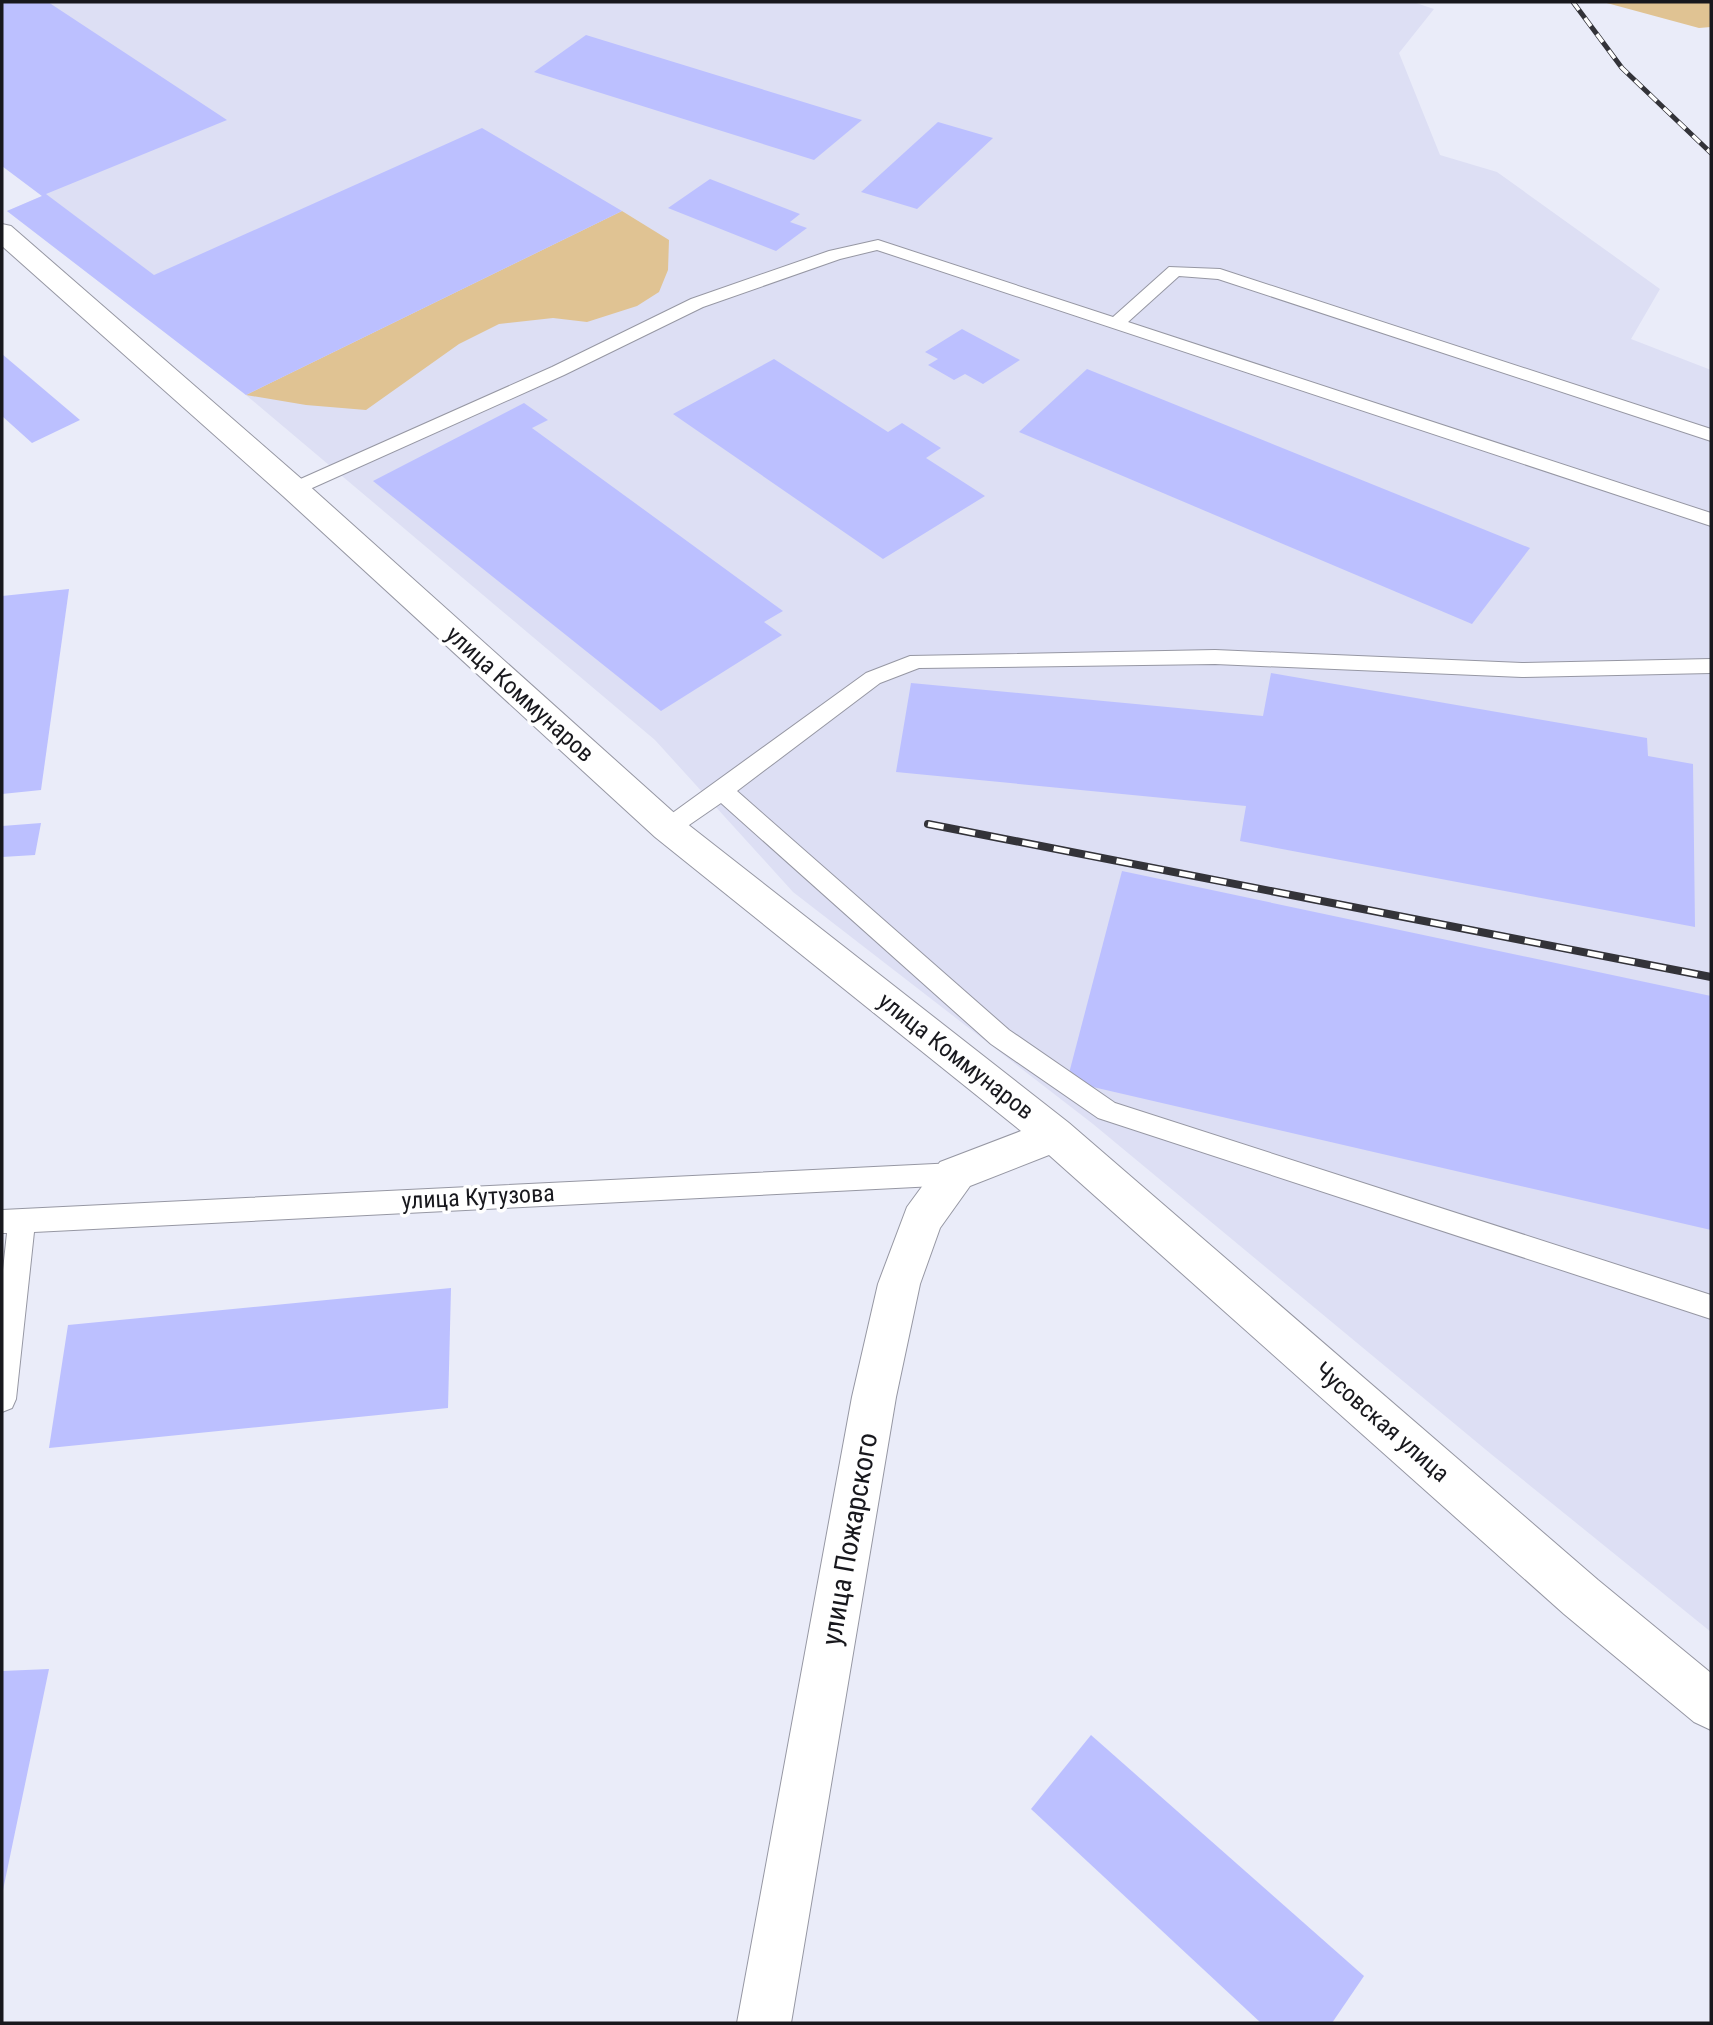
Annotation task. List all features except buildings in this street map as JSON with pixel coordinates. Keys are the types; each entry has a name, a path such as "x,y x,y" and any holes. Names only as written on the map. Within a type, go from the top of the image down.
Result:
{"main road":[{"name":"улица Коммунаров","path":"2,232 294,489 668,828 1055,1135"},
{"path":"955,1174 1055,1135"},
{"name":"Чусовская улица","path":"1055,1135 1581,1597 1711,1705"},
{"name":"улица Пожарского","path":"764,2023 872,1410 896,1297 922,1220 955,1174"}],"lane":[{"path":"294,489 558,371 696,303 835,255 878,245 1711,520"},
{"path":"1116,323 1175,271 1220,274 1711,435"},
{"path":"668,828 873,678 917,661 1215,657 1522,670 1711,667"},
{"path":"722,791 1000,1037 1107,1111 1711,1307"},
{"name":"улица Кутузова","path":"12,1220 955,1174"},
{"path":"2,1399 12,1220"}],"shaded area":[{"path":"2,2 1413,2 1434,9 1399,53 1440,155 1497,172 1660,289 1631,339 1711,370 1711,1632 1491,1454 1093,1124 793,892 655,740 246,395 7,211 42,196 2,166"},
{"path":"1603,2 1711,2 1711,27 1699,28"},
{"path":"622,211 669,240 668,270 659,292 637,306 587,322 553,318 499,324 459,344 366,410 306,405 246,395"}],"railway":[{"path":"1573,2 1622,68 1711,153"},
{"path":"928,824 1711,977"}]}
